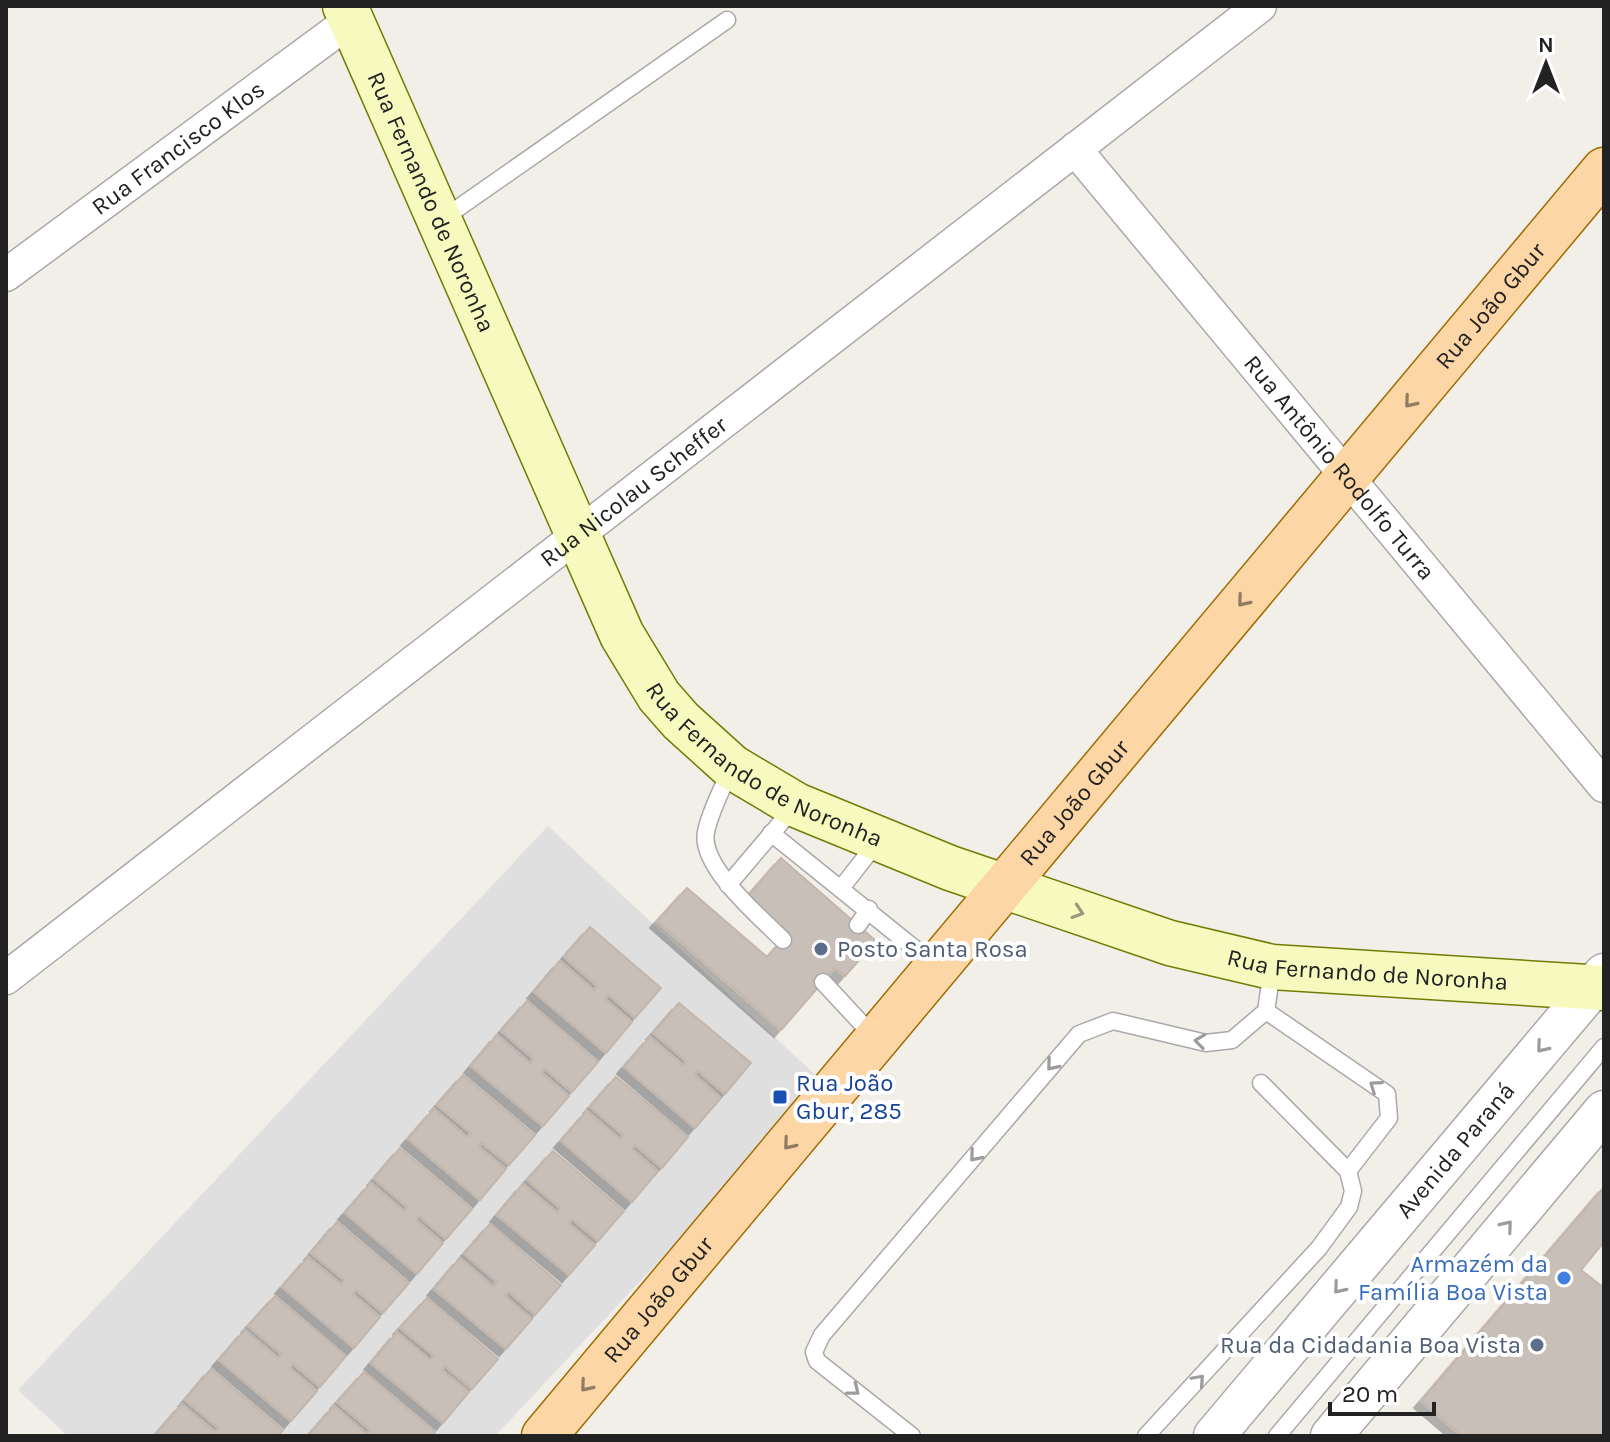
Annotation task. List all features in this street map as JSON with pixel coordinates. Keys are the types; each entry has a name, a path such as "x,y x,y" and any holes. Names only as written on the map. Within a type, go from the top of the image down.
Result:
{"main road":[{"name":"Rua Fernando de Noronha","path":"348,13 577,535 638,666 681,721 783,819 878,840 1004,888 1170,943 1272,967 1600,983"},
{"name":"Rua João Gbur","path":"544,1436 1604,170"}],"street":[{"name":"Rua Nicolau Scheffer","path":"6,978 1260,6"},
{"name":"Rua Francisco Klos","path":"6,275 348,13"},
{"name":"Rua Antônio Rodolfo Turra","path":"1075,149 1604,786"},
{"name":"Avenida Paraná","path":"1214,1436 1600,983"},
{"path":"1331,1436 1604,1111"}],"lane":[{"path":"440,221 727,20"},
{"path":"732,767 705,834 709,855 728,885 783,940"},
{"path":"728,885 783,819 842,887 937,967"},
{"path":"842,887 878,840"},
{"path":"858,925 869,909"},
{"path":"912,1436 817,1361 814,1352 822,1335 1079,1034 1113,1021 1206,1043 1232,1040 1266,1011 1272,967"},
{"path":"823,982 876,1039"},
{"path":"1266,1011 1387,1094 1389,1118 1348,1171"},
{"path":"1277,1436 1604,1047"},
{"path":"1146,1436 1319,1248 1349,1207 1353,1191 1348,1171 1261,1083"}],"shaded area":[{"path":"548,826 825,1084 495,1436 68,1436 18,1390"}],"building":[{"name":"Posto Santa Rosa","path":"781,858 876,941 845,976 835,968 781,1030 657,921 687,888 767,957 789,933 747,897"},
{"path":"590,927 661,988 635,1018 609,995 605,999 632,1022 606,1053 534,992 560,961 594,990 597,986 564,957"},
{"path":"527,1001 598,1062 572,1092 545,1069 542,1073 569,1096 543,1126 471,1066 497,1035 530,1063 534,1059 501,1031"},
{"path":"679,1003 751,1063 725,1094 698,1071 695,1075 721,1098 695,1128 624,1067 650,1037 683,1065 686,1061 653,1033"},
{"path":"463,1075 535,1135 509,1165 482,1143 479,1147 506,1169 480,1200 408,1139 434,1109 467,1137 471,1133 437,1105"},
{"path":"616,1077 688,1137 662,1168 635,1145 632,1149 658,1171 632,1202 561,1141 587,1111 620,1139 623,1135 590,1107"},
{"path":"400,1148 472,1209 446,1239 419,1216 416,1220 443,1243 417,1274 345,1213 371,1183 404,1211 407,1207 374,1179"},
{"path":"553,1151 624,1211 598,1241 572,1219 568,1223 595,1245 569,1275 497,1215 523,1184 557,1212 560,1208 527,1180"},
{"name":"Rua da Cidadania Boa Vista","path":"1604,1187 1604,1242 1581,1270 1604,1288 1604,1436 1462,1436 1421,1401"},
{"path":"337,1222 409,1283 383,1313 356,1290 353,1294 380,1317 354,1348 282,1287 308,1257 341,1284 344,1280 311,1253"},
{"path":"490,1224 561,1285 535,1315 509,1292 505,1296 532,1319 506,1349 434,1289 460,1258 493,1286 497,1282 464,1254"},
{"path":"275,1296 346,1356 320,1387 293,1364 290,1368 317,1391 291,1421 219,1360 245,1330 278,1358 281,1354 248,1326"},
{"path":"427,1298 498,1359 472,1389 445,1366 442,1370 469,1392 443,1423 371,1363 397,1332 430,1360 434,1356 400,1328"},
{"path":"211,1369 283,1430 278,1436 156,1434 182,1404 215,1432 218,1428 185,1400"},
{"path":"364,1372 435,1432 432,1436 308,1436 334,1406 367,1434 370,1430 337,1402"}],"place":[{"name":"Posto Santa Rosa","path":"821,949"},
{"name":"Rua João Gbur, 285","path":"780,1097"},
{"name":"Armazém da Família Boa Vista","path":"1564,1278"},
{"name":"Rua da Cidadania Boa Vista","path":"1537,1345"}]}
